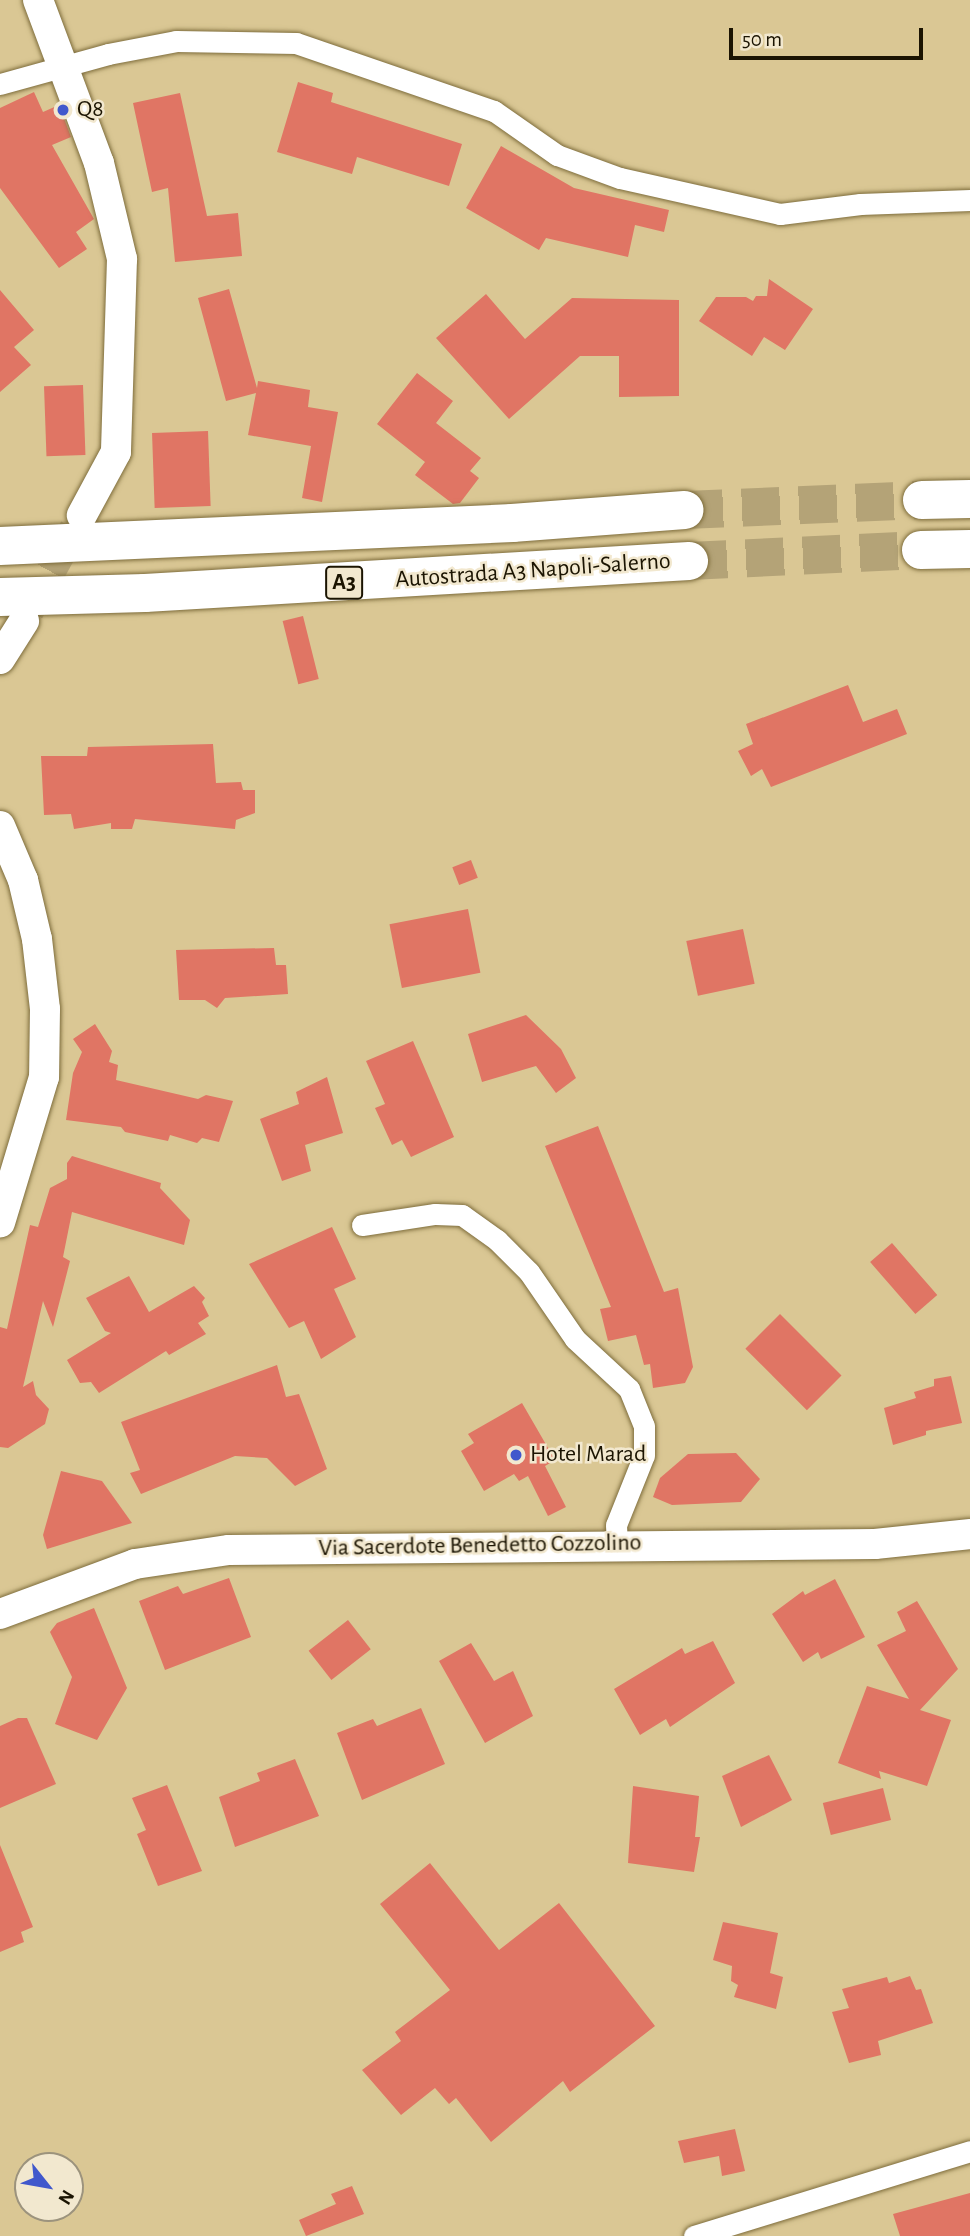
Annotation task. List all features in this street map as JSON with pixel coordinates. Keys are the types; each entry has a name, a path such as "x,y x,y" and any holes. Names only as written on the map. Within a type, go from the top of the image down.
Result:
{"highway":[{"path":"922,500 970,499"},
{"name":"Autostrada A3 Napoli-Salerno","path":"0,546 512,523 685,509"},
{"path":"921,550 970,549"},
{"name":"Autostrada A3 Napoli-Salerno","path":"12,609 254,587 688,561"}],"street":[{"path":"38,0 66,67 99,163 122,259 116,452 82,515"},
{"path":"0,83 176,41 296,43 494,111 557,155 620,178 780,214 860,204 970,200"},
{"path":"0,659 12,609"},
{"path":"0,826 23,880 37,939 45,1009 44,1077 0,1223"},
{"path":"362,1225 435,1214 462,1215 497,1240 529,1272 575,1339 629,1389 643,1426 644,1455 616,1525 617,1544"},
{"name":"Via Sacerdote Benedetto Cozzolino","path":"0,1614 135,1564 229,1550 617,1544 875,1544 970,1534"},
{"path":"694,2236 970,2151"}],"building":[{"path":"298,82 333,93 331,102 462,144 449,186 357,157 352,174 277,152"},
{"path":"34,92 43,112 59,105 71,137 52,145 94,219 76,232 87,249 59,268 0,188 0,108"},
{"path":"180,93 207,216 238,213 242,256 175,262 168,188 152,192 133,103"},
{"path":"501,146 574,188 669,210 664,232 635,225 628,257 546,238 539,250 466,208"},
{"path":"769,279 813,309 785,350 764,337 752,356 699,321 716,297 746,297 753,301 756,296 767,296"},
{"path":"229,289 257,388 258,381 310,390 308,407 338,412 322,502 302,498 311,446 248,435 256,393 226,401 198,298"},
{"path":"0,290 34,330 14,347 31,365 0,392"},
{"path":"486,294 525,339 572,298 679,300 679,396 619,397 619,356 580,356 509,419 436,338"},
{"path":"417,373 453,401 436,423 481,458 470,471 479,478 460,503 453,504 415,475 425,462 377,424"},
{"path":"83,385 85,455 46,456 44,386"},
{"path":"208,431 211,506 155,508 152,433"},
{"path":"303,616 319,679 298,684 283,621"},
{"path":"848,685 863,722 897,709 907,734 771,787 762,769 751,776 738,751 753,744 746,724"},
{"path":"213,744 216,783 241,782 243,790 255,790 255,813 236,820 235,829 135,819 132,829 111,829 111,823 74,829 71,814 44,815 41,756 87,756 88,747"},
{"path":"471,860 478,878 459,885 452,867"},
{"path":"468,909 480,973 402,988 389,924"},
{"path":"743,929 755,984 698,996 686,941"},
{"path":"274,948 276,965 286,965 288,994 225,998 217,1008 205,1000 179,1000 176,950"},
{"path":"526,1015 561,1049 576,1078 556,1093 536,1066 482,1082 468,1034"},
{"path":"95,1024 112,1051 109,1062 118,1065 116,1080 198,1099 206,1095 233,1101 219,1142 202,1138 197,1143 170,1135 168,1141 125,1132 121,1127 66,1120 73,1073 82,1052 73,1039"},
{"path":"413,1041 454,1137 411,1157 402,1140 392,1145 375,1108 385,1104 366,1061"},
{"path":"327,1077 343,1133 305,1145 311,1171 282,1181 260,1119 299,1104 296,1092"},
{"path":"598,1126 664,1292 678,1288 693,1367 685,1383 653,1388 650,1364 644,1365 636,1335 608,1341 600,1309 611,1307 545,1146"},
{"path":"72,1156 161,1183 160,1188 190,1220 184,1245 72,1212 63,1257 70,1261 53,1327 43,1301 23,1387 33,1381 36,1395 49,1409 45,1424 8,1448 0,1447 0,1327 7,1329 30,1225 38,1227 50,1188 67,1179 67,1163"},
{"path":"332,1227 356,1279 334,1289 356,1337 321,1359 304,1321 289,1328 249,1264"},
{"path":"892,1243 937,1295 915,1314 870,1262"},
{"path":"129,1276 149,1312 194,1286 205,1298 202,1302 209,1316 198,1323 206,1334 169,1355 166,1351 99,1393 91,1382 80,1383 67,1360 111,1333 105,1331 86,1298"},
{"path":"780,1314 842,1376 807,1410 745,1349"},
{"path":"277,1365 286,1397 299,1394 327,1469 295,1486 267,1458 235,1456 141,1494 130,1473 140,1470 121,1422"},
{"path":"951,1376 962,1423 926,1431 926,1435 893,1445 884,1408 916,1398 914,1392 934,1386 934,1379"},
{"path":"522,1403 555,1460 545,1466 566,1507 548,1516 528,1476 519,1481 514,1474 484,1491 461,1451 474,1443 468,1434"},
{"path":"736,1453 760,1479 741,1502 672,1505 653,1497 660,1478 688,1454"},
{"path":"61,1471 102,1481 132,1523 47,1549 43,1535"},
{"path":"229,1578 251,1637 165,1670 139,1601 178,1586 183,1594"},
{"path":"835,1579 865,1637 821,1659 818,1652 803,1662 772,1614 803,1591 805,1595"},
{"path":"917,1601 958,1669 920,1710 951,1720 927,1786 879,1771 881,1779 838,1763 867,1686 909,1699 877,1645 906,1631 897,1612"},
{"path":"94,1608 127,1688 97,1740 55,1724 72,1677 50,1632 57,1623"},
{"path":"348,1620 371,1649 331,1680 309,1651"},
{"path":"713,1641 735,1683 670,1727 666,1719 640,1735 614,1689 682,1648 685,1654"},
{"path":"471,1643 494,1681 513,1671 533,1716 485,1743 439,1661"},
{"path":"421,1708 445,1764 362,1800 337,1733 373,1719 377,1726"},
{"path":"18,1718 27,1718 56,1784 0,1808 0,1726"},
{"path":"769,1755 792,1800 741,1827 722,1776"},
{"path":"295,1759 319,1816 235,1847 219,1797 260,1781 257,1773"},
{"path":"167,1785 202,1871 158,1886 137,1834 146,1830 132,1798"},
{"path":"633,1786 699,1796 695,1837 700,1837 694,1872 628,1863"},
{"path":"883,1788 891,1820 831,1835 823,1803"},
{"path":"0,1845 33,1927 21,1932 24,1942 0,1952"},
{"path":"430,1863 499,1950 559,1903 655,2026 570,2092 563,2081 491,2142 456,2098 449,2104 435,2088 401,2115 362,2070 401,2041 395,2032 450,1990 380,1904"},
{"path":"723,1922 778,1933 770,1973 783,1977 776,2009 734,1997 738,1985 731,1981 732,1966 713,1960"},
{"path":"910,1976 916,1990 921,1989 933,2023 878,2041 881,2055 849,2063 832,2012 849,2008 842,1989 887,1977 889,1983"},
{"path":"735,2129 745,2171 722,2176 719,2156 684,2163 678,2141"},
{"path":"352,2186 364,2214 306,2236 299,2220 336,2204 331,2194"},
{"path":"970,2193 970,2236 900,2236 893,2214"}],"tunnel":[{"path":"685,510 922,500"},
{"path":"29,611 74,529"},
{"path":"689,561 921,550"}],"place":[{"name":"Q8","path":"63,110"},
{"name":"Hotel Marad","path":"516,1455"}]}
